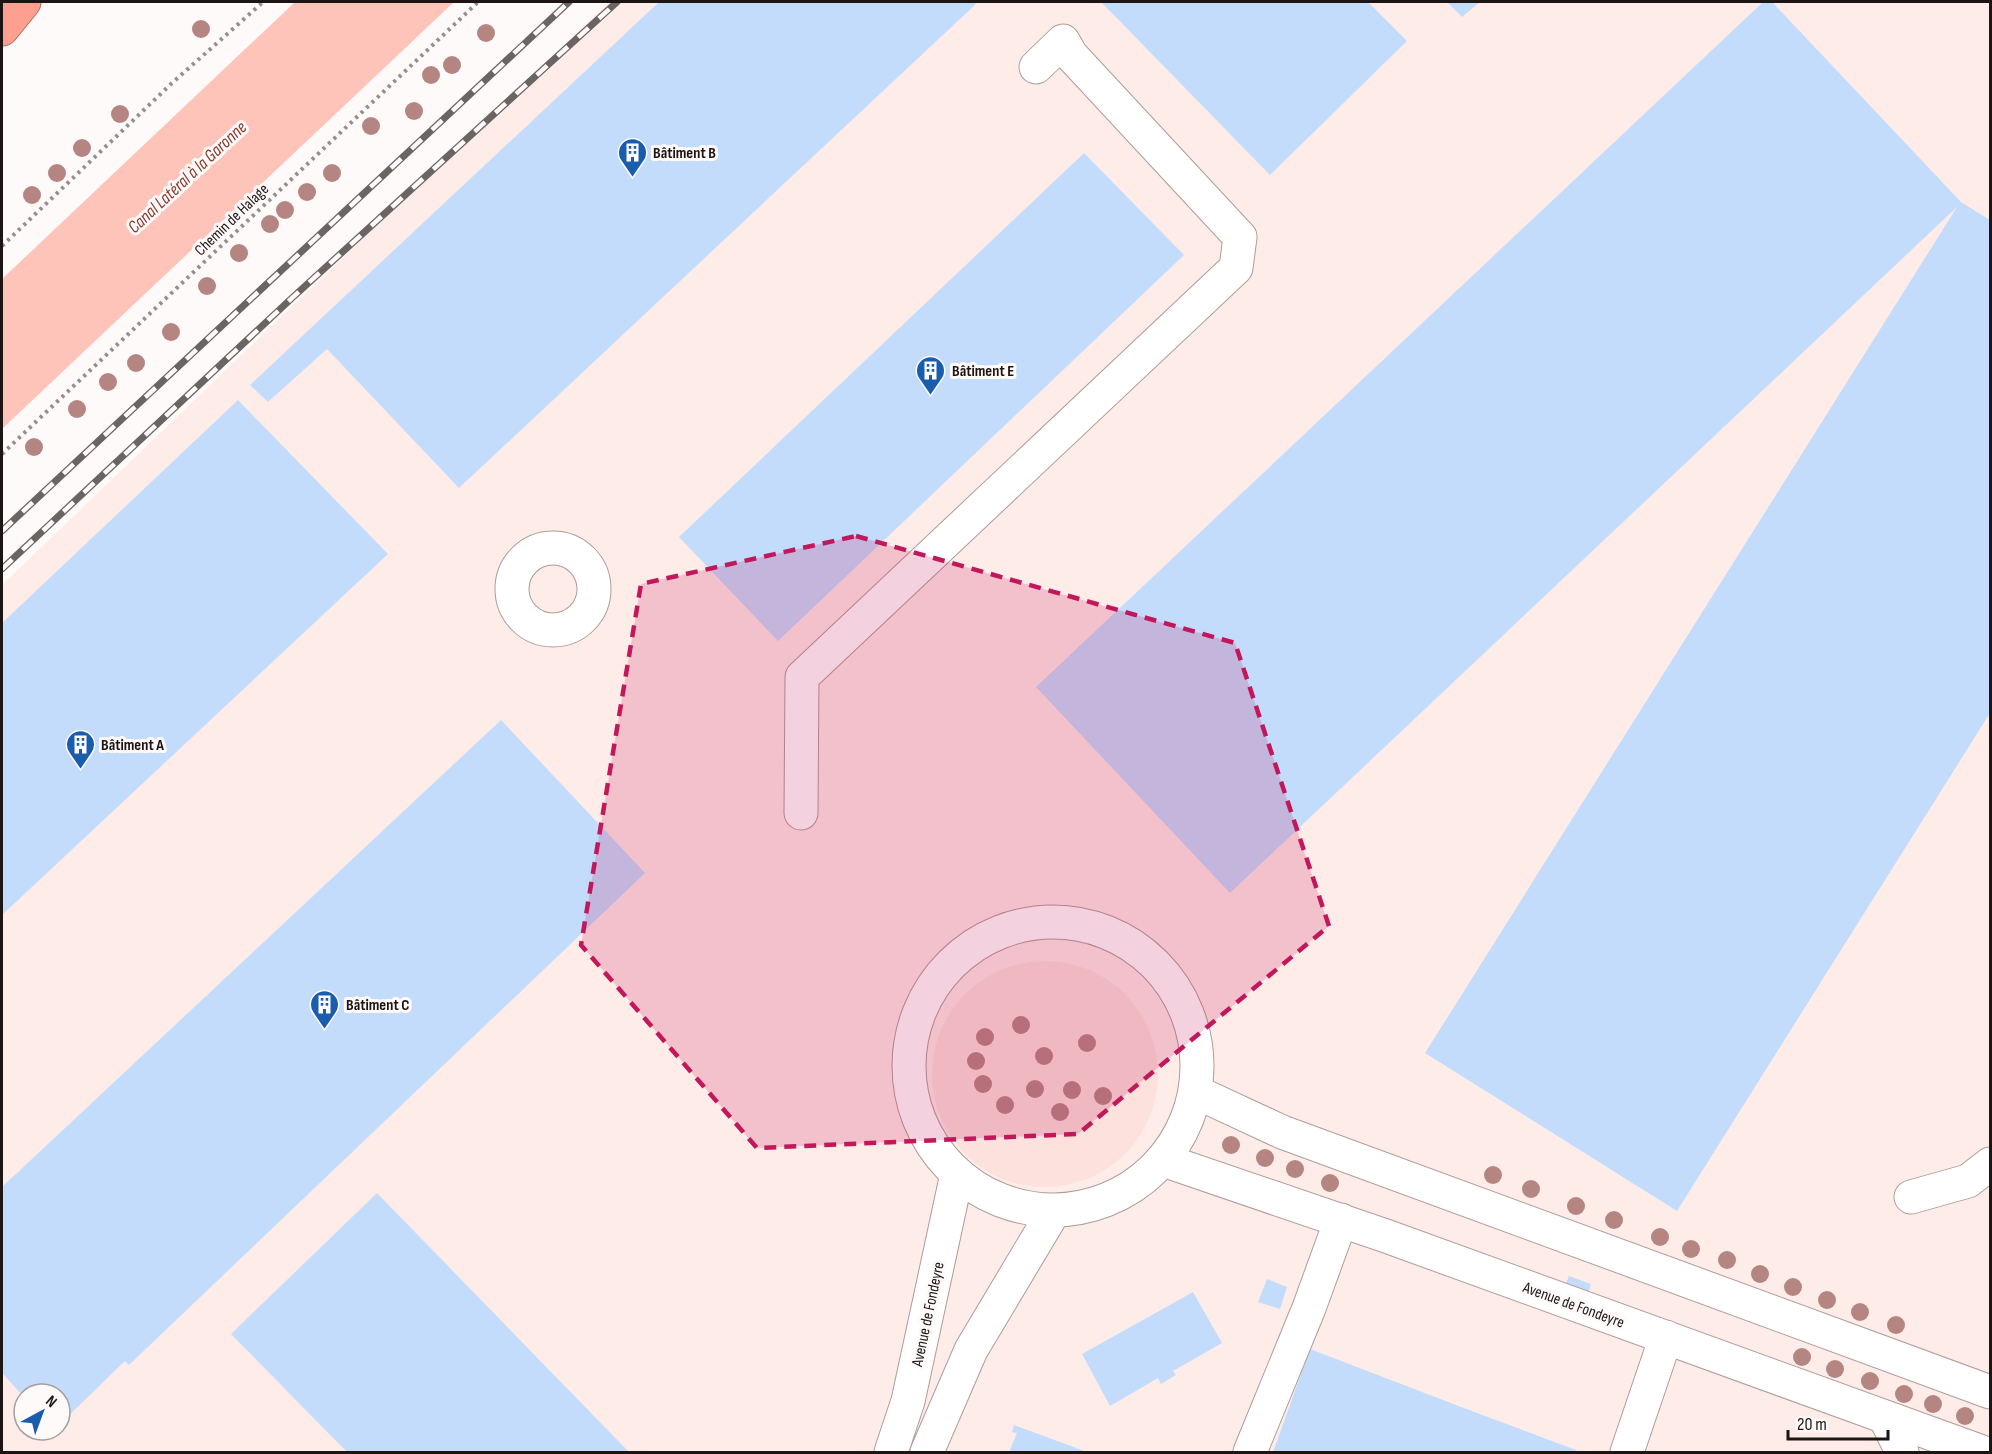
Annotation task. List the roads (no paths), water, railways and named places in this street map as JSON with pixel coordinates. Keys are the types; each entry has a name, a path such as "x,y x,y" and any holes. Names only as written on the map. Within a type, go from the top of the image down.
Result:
{"highway":[{"path":"2,29 24,2"}],"street":[{"path":"801,813 802,677 1236,268 1240,237 1071,55 1063,40 1036,67"},
{"path":"1060,922 1100,930 1136,948 1166,976 1187,1011 1197,1051 1196,1092 1189,1117 1178,1139 1163,1160 1141,1182 1114,1198 1084,1208 1054,1210 1019,1207 986,1194 957,1174 930,1142 913,1104 908,1062 915,1021 930,989 953,961 984,939 1019,925 1060,922"},
{"path":"1196,1092 1282,1132 1990,1392"},
{"path":"1911,1197 1979,1173 1990,1144"},
{"name":"Avenue de Fondeyre","path":"1163,1160 1341,1220 1982,1452"},
{"name":"Avenue de Fondeyre","path":"891,1452 908,1401 957,1174"},
{"path":"927,1452 971,1350 1054,1210"},
{"path":"1250,1452 1309,1308 1341,1220"},
{"path":"1627,1452 1666,1337"},
{"path":"1886,1419 1902,1452"}],"water":[{"name":"Canal Latéral à la Garonne","path":"295,2 454,2 2,429 2,279"}],"railway":[{"path":"2,531 569,2"},
{"path":"2,569 292,298 617,2"}],"place":[{"name":"Bâtiment B","path":"632,178"},
{"name":"Bâtiment E","path":"931,396"},
{"name":"Bâtiment A","path":"80,770"},
{"name":"Bâtiment C","path":"325,1030"}]}
